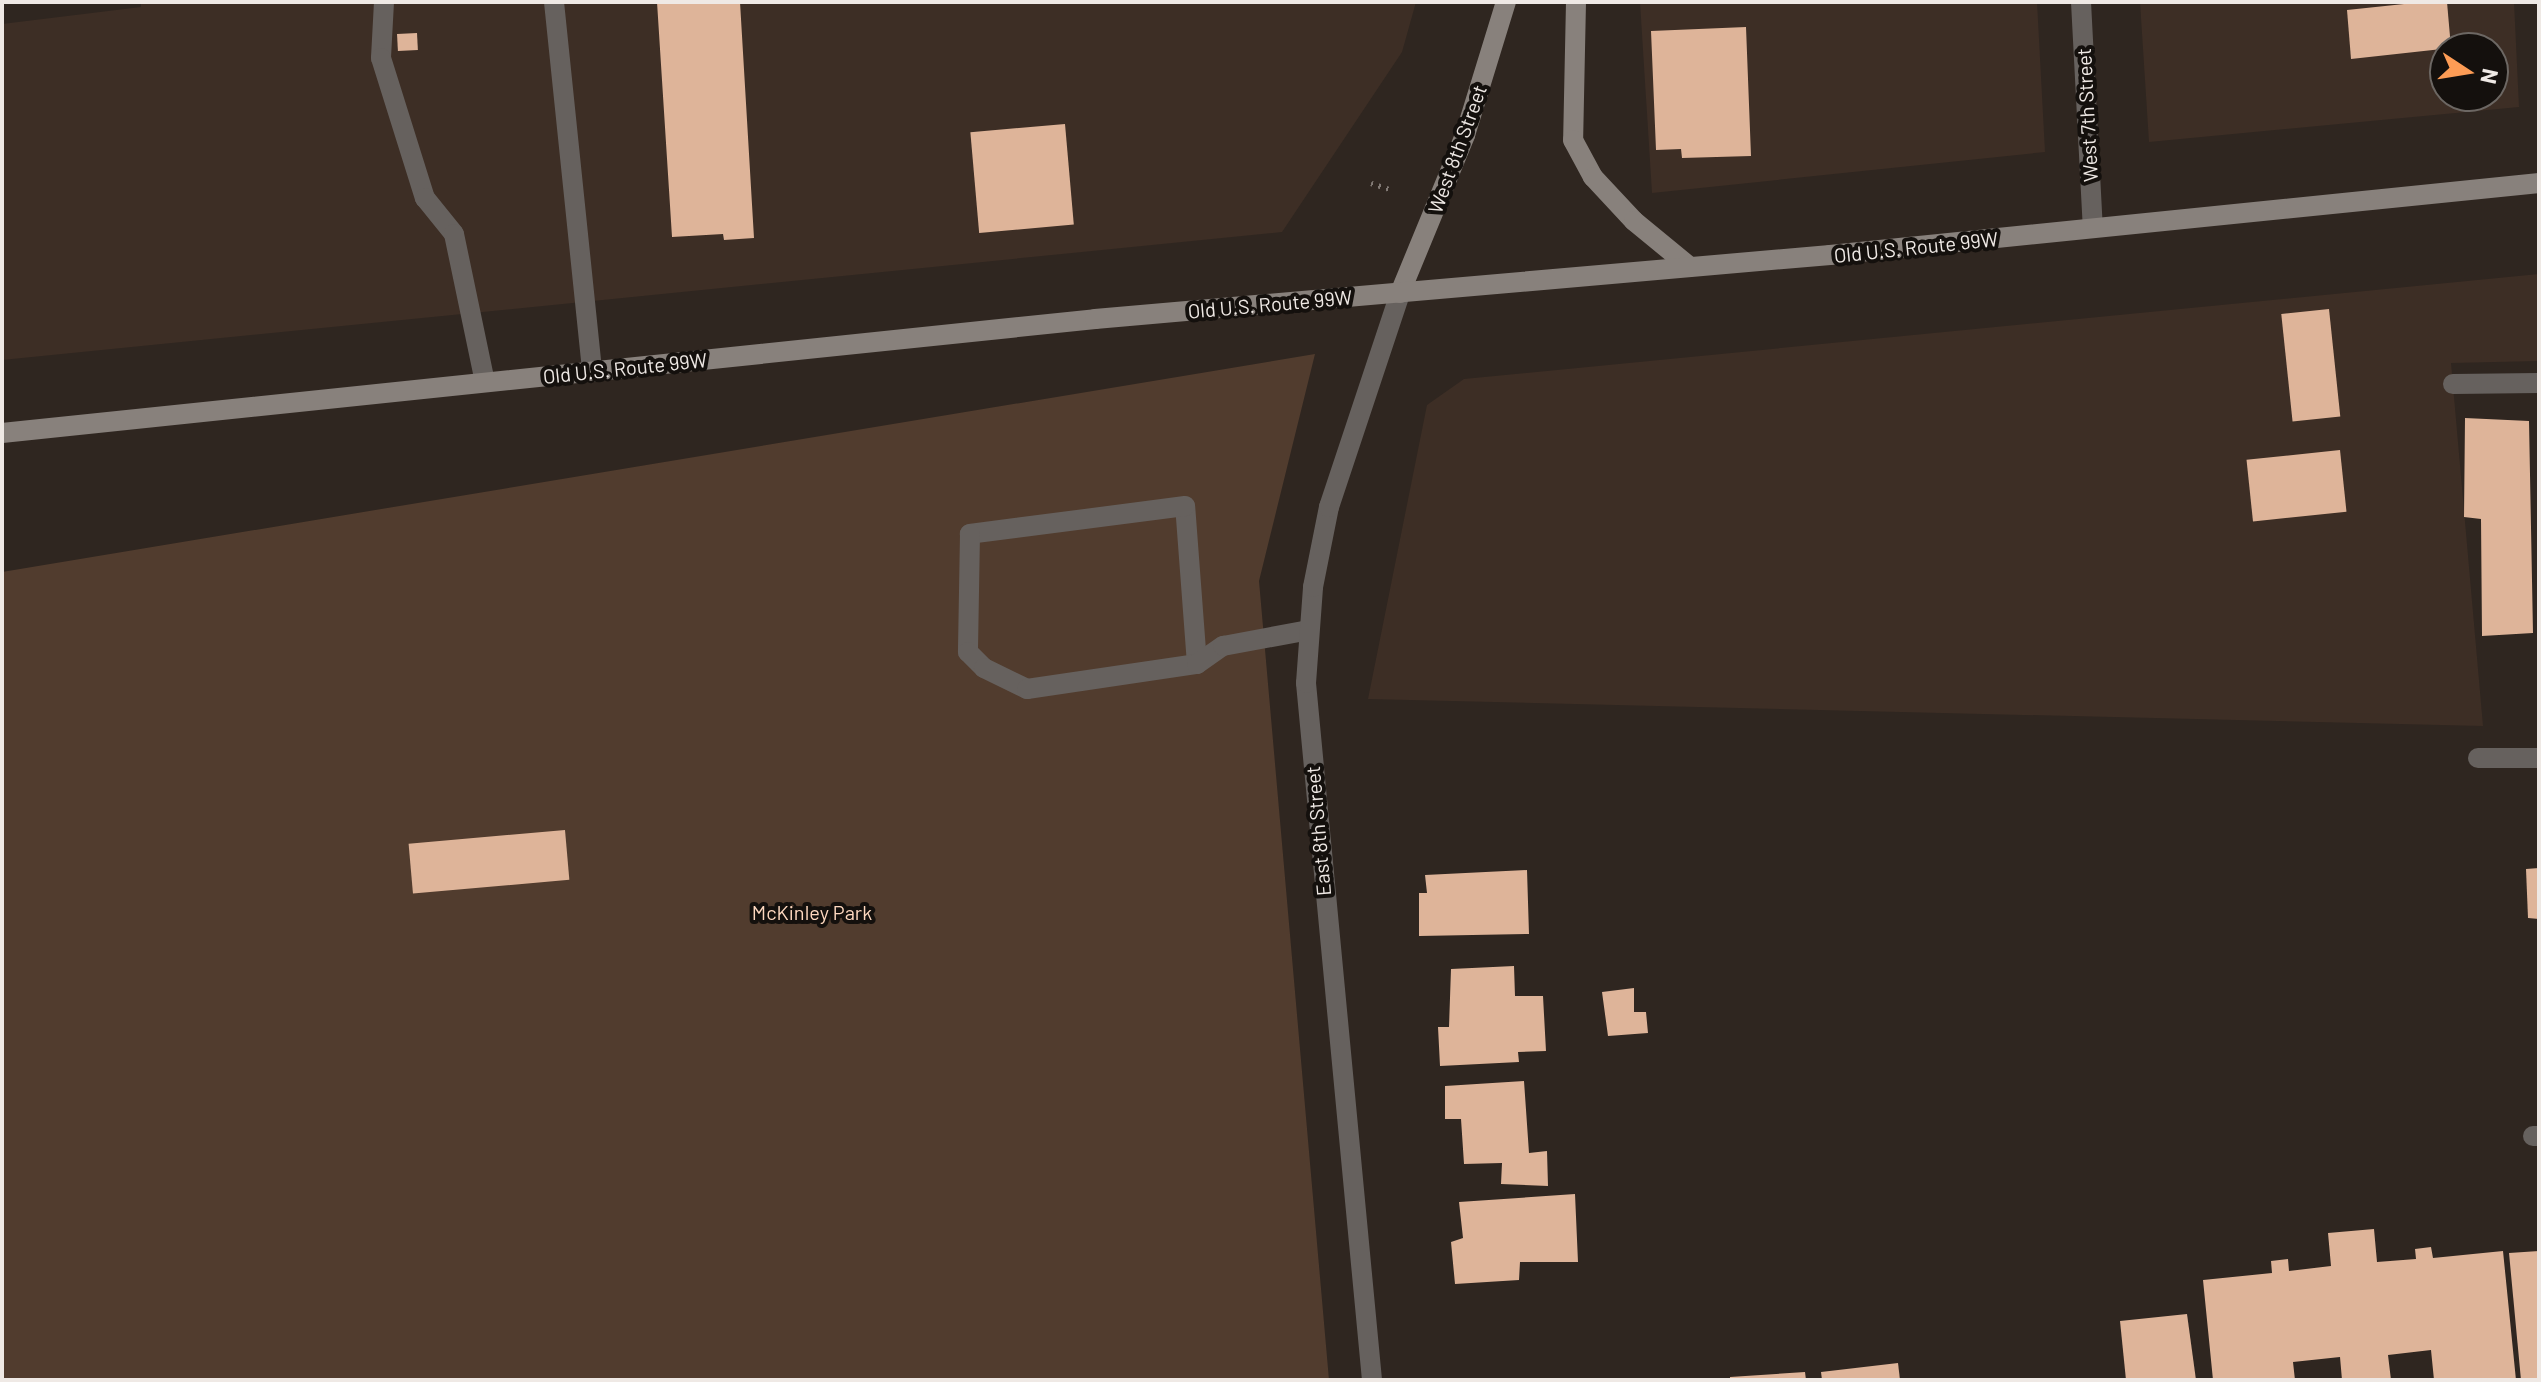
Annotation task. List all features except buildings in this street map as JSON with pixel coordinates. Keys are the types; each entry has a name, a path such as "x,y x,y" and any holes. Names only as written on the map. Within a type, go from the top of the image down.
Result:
{"main road":[{"name":"West 8th Street","path":"1400,293 1465,135 1506,2"},
{"path":"1576,2 1573,140 1593,177 1634,221 1690,267"},
{"name":"Old U.S. Route 99W","path":"2,433 1095,319 1690,267 2539,183"}],"street":[{"path":"384,2 381,58 425,198 454,234 485,382"},
{"path":"554,2 592,372"},
{"name":"West 7th Street","path":"2081,2 2093,228"},
{"name":"East 8th Street","path":"1372,1380 1313,788 1306,683 1313,587 1329,507 1400,293"},
{"path":"2453,384 2539,383"},
{"path":"1197,664 1185,506 970,534 968,652 984,668 1027,689 1197,664 1223,646 1309,630"},
{"path":"2478,758 2539,758"}],"path":[{"path":"1371,183 1393,190"}],"shaded area":[{"path":"141,2 1416,2 1402,52 1282,232 2,360 2,24 141,7"},
{"path":"1640,2 2037,2 2045,152 1652,193"},
{"path":"2140,2 2514,2 2519,107 2509,108 2509,32 2429,32 2429,112 2466,112 2149,142"},
{"path":"2539,274 2539,361 2451,363 2483,726 1368,699 1427,405 1464,379"}],"green space":[{"name":"McKinley Park","path":"1315,354 1259,581 1329,1380 2,1380 2,572"}]}
